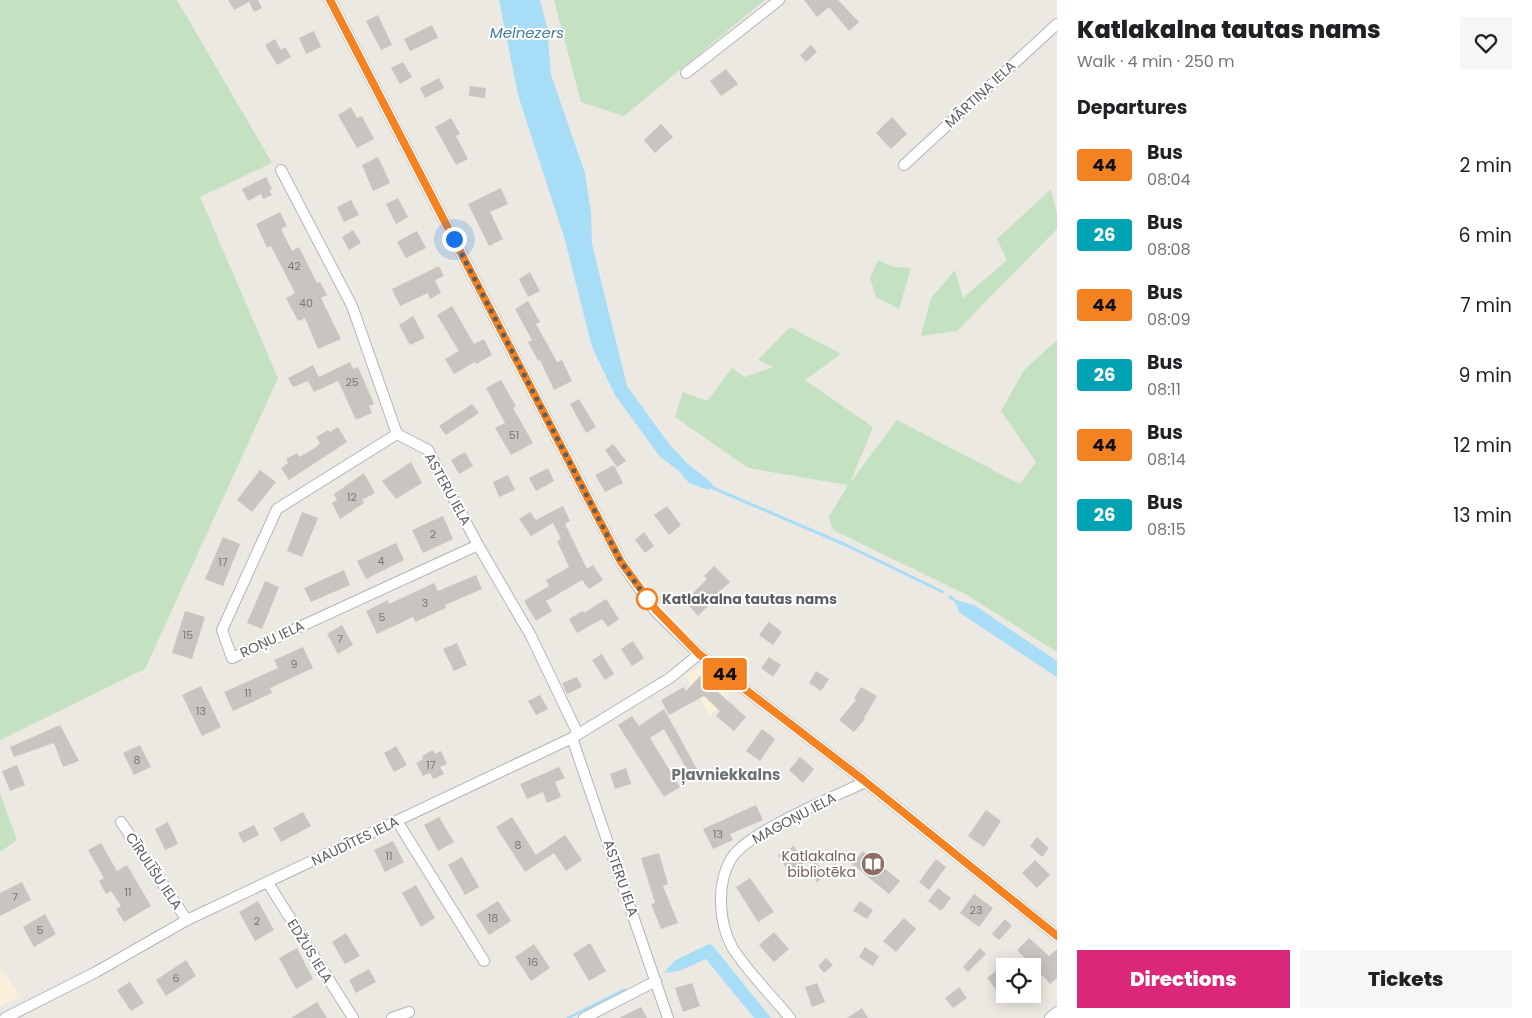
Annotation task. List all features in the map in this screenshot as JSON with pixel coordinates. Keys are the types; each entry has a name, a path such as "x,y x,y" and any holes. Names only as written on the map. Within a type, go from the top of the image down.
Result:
{"street":[{"path":"330,0 621,562 656,610 699,654 865,782 1057,936"},
{"path":"686,73 779,0"},
{"name":"MĀRTIŅA IELA","path":"904,165 1057,24"},
{"path":"281,170 352,306 397,434"},
{"name":"ROŅU IELA","path":"397,434 277,509 222,630 232,658 478,545"},
{"name":"ASTERU IELA","path":"397,434 428,450 478,545 531,636 575,736 668,1018"},
{"name":"NAUDĪTES IELA","path":"5,1018 96,972 187,920 575,736 670,678 699,654"},
{"name":"MAGOŅU IELA","path":"790,1018 733,947 722,922 721,890 731,859 747,843 771,828 865,782"},
{"path":"397,821 484,961"},
{"name":"CĪRULĪŠU IELA","path":"121,822 187,920"},
{"name":"EDŽUS IELA","path":"268,883 353,1018"},
{"path":"584,1018 656,980"},
{"path":"392,1018 408,1012"},
{"path":"1050,1018 1057,1012"}],"shaded area":[{"path":"700,665 732,690 710,716 685,675"},
{"path":"0,968 20,996 0,1006"}],"green space":[{"path":"0,0 177,0 272,163 200,197 278,378 145,669 0,740"},
{"path":"554,0 765,0 624,116 581,102"},
{"path":"1051,189 1057,214 1057,229 957,331 921,336 931,298 955,270 963,298 1007,260 997,239"},
{"path":"878,260 894,267 911,268 899,309 876,297 870,278"},
{"path":"790,327 841,354 805,380 873,427 850,483 897,420 1020,484 1036,462 1001,411 1024,370 1057,340 1057,652 967,595 833,530 829,517 848,485 748,468 675,417 683,392 707,401 732,368 745,377 773,367 758,360"},
{"path":"0,794 17,840 0,852"}],"water":[{"name":"Melnezers","path":"499,0 540,0 547,27 551,75 585,173 591,213 592,244 627,386 669,444 688,464 713,484 708,490 689,483 678,470 660,457 615,395 592,347 565,240 518,95"},
{"path":"953,599 974,605 1057,661 1057,677 960,613"},
{"path":"709,944 713,946 771,1018 754,1018 706,959 679,971 664,973 674,961"}],"building":[{"path":"228,0 258,0 262,8 254,12 249,2 234,10"},
{"path":"804,0 838,0 859,22 849,31 829,7 817,17"},
{"path":"378,15 392,45 381,50 366,21"},
{"path":"432,25 438,38 410,51 404,39"},
{"path":"314,31 321,47 306,54 299,38"},
{"path":"275,39 281,50 285,47 291,57 277,65 265,45"},
{"path":"811,45 817,52 806,62 800,55"},
{"path":"403,62 412,77 400,84 391,68"},
{"path":"726,69 738,84 721,96 710,81"},
{"path":"439,78 444,88 425,98 420,88"},
{"path":"470,86 486,88 485,98 469,96"},
{"path":"351,107 357,118 362,116 374,139 357,148 338,115"},
{"path":"892,117 907,134 891,149 876,133"},
{"path":"451,118 460,134 456,136 468,159 456,165 435,127"},
{"path":"661,124 673,137 655,153 644,140"},
{"path":"378,157 390,183 373,191 362,165"},
{"path":"266,177 272,189 269,190 272,195 263,199 261,194 248,201 242,189"},
{"path":"501,188 508,204 490,212 503,239 489,246 468,204"},
{"path":"398,198 408,217 396,224 386,204"},
{"path":"351,200 359,215 344,222 337,207"},
{"path":"280,212 287,226 281,229 292,251 299,247 317,283 320,282 327,295 321,298 341,339 318,349 305,318 298,321 286,298 295,293 271,246 267,248 256,224"},
{"path":"353,230 361,243 349,250 342,237"},
{"path":"417,231 426,248 406,258 397,242"},
{"path":"439,266 444,276 435,280 441,293 430,299 428,293 400,306 392,289"},
{"path":"530,272 540,291 528,297 519,279"},
{"path":"528,301 540,322 536,324 557,362 562,360 572,381 554,390 540,360 538,361 528,342 532,340 515,309"},
{"path":"452,306 474,344 484,339 492,355 454,374 445,359 459,351 437,315"},
{"path":"413,316 425,338 410,345 399,325"},
{"path":"350,362 353,369 358,367 374,404 369,406 372,413 356,420 338,381 314,392 308,381 293,387 288,378 313,365 319,377"},
{"path":"501,380 516,406 513,408 533,443 511,455 495,428 505,423 486,388"},
{"path":"579,399 596,427 586,433 570,404"},
{"path":"472,404 479,413 446,435 439,426"},
{"path":"338,427 347,442 289,480 281,468 288,463 286,459 297,453 299,457 315,448 320,443 316,437"},
{"path":"613,444 626,461 617,467 605,450"},
{"path":"465,452 473,466 459,474 451,460"},
{"path":"411,462 422,483 396,499 382,481"},
{"path":"614,465 623,483 605,492 595,475"},
{"path":"548,468 554,481 536,491 529,478"},
{"path":"260,470 276,482 252,512 237,500"},
{"path":"364,473 375,493 362,500 364,503 340,519 332,503 337,500 334,494"},
{"path":"508,475 515,490 499,497 493,482"},
{"path":"563,506 570,521 565,524 587,569 593,565 603,580 589,589 582,580 546,601 552,611 536,621 524,601 549,586 546,580 569,567 557,541 561,539 553,523 531,536 519,519 530,512 536,520"},
{"path":"667,506 681,525 669,535 654,515"},
{"path":"302,512 318,518 302,557 287,551"},
{"path":"443,516 453,539 423,553 412,530"},
{"path":"644,532 654,546 645,553 635,540"},
{"path":"223,537 240,544 223,586 205,579"},
{"path":"396,543 404,560 366,579 357,561"},
{"path":"714,566 730,582 707,603 709,605 698,616 685,601 707,579 704,576"},
{"path":"344,570 350,585 311,602 304,588"},
{"path":"476,575 482,589 445,605 446,608 415,622 413,617 377,634 366,611 388,600 389,604 434,583 438,591"},
{"path":"265,581 279,587 262,629 247,623"},
{"path":"606,599 619,619 608,627 602,619 577,633 569,619 583,611 584,613"},
{"path":"185,611 205,617 192,659 172,653"},
{"path":"769,622 782,632 773,645 759,635"},
{"path":"342,625 353,645 338,654 327,634"},
{"path":"633,641 644,658 632,666 621,649"},
{"path":"457,643 467,665 454,671 443,649"},
{"path":"303,647 313,668 270,688 272,693 233,711 224,692 278,668 274,660"},
{"path":"602,654 614,674 605,680 592,660"},
{"path":"769,657 781,665 773,677 761,668"},
{"path":"816,671 829,679 821,691 809,683"},
{"path":"700,676 746,717 734,731 716,716 720,711 704,696 669,715 661,700 684,687 686,691"},
{"path":"577,677 582,687 567,694 562,683"},
{"path":"201,686 221,727 202,736 182,695"},
{"path":"861,687 877,696 865,719 854,732 839,720 856,700 854,698"},
{"path":"540,695 548,709 536,715 528,701"},
{"path":"664,709 698,771 690,775 664,729 650,738 680,787 664,797 618,725 632,716 639,726"},
{"path":"60,725 79,761 63,767 54,743 14,757 10,747"},
{"path":"762,729 775,739 760,761 746,751"},
{"path":"140,745 151,767 134,775 123,753"},
{"path":"396,746 407,765 394,772 384,753"},
{"path":"433,750 435,754 441,751 447,764 440,767 444,774 433,779 430,773 423,776 416,763 423,759 422,756"},
{"path":"800,757 814,769 803,783 789,770"},
{"path":"17,765 25,785 10,791 2,771"},
{"path":"559,767 565,778 555,782 561,797 547,803 543,792 527,799 520,784"},
{"path":"626,768 631,784 615,789 610,774"},
{"path":"756,805 763,820 730,834 733,840 713,849 703,829"},
{"path":"986,810 1001,821 984,847 968,836"},
{"path":"303,812 311,826 281,842 273,828"},
{"path":"439,817 454,842 438,851 424,825"},
{"path":"512,817 536,855 565,835 582,860 566,871 554,853 525,872 496,827"},
{"path":"168,822 178,844 165,850 155,829"},
{"path":"254,825 259,835 243,843 238,833"},
{"path":"1037,837 1049,848 1042,857 1030,846"},
{"path":"393,841 404,862 385,872 374,850"},
{"path":"101,843 117,871 127,865 151,906 124,922 116,909 121,906 111,891 106,894 99,881 104,878 88,850"},
{"path":"794,846 804,864 789,873 778,855"},
{"path":"863,851 900,881 889,894 852,864"},
{"path":"659,853 668,884 663,886 678,923 661,929 651,904 655,903 641,858"},
{"path":"462,857 479,887 465,895 448,865"},
{"path":"936,859 946,867 929,890 919,882"},
{"path":"1035,860 1050,875 1037,888 1022,873"},
{"path":"816,862 826,875 817,882 807,869"},
{"path":"750,878 774,912 758,922 736,887"},
{"path":"22,882 31,900 0,916 0,893"},
{"path":"416,885 435,918 421,927 402,893"},
{"path":"938,888 951,898 941,911 928,901"},
{"path":"974,894 993,908 979,927 960,913"},
{"path":"258,901 274,930 255,941 239,912"},
{"path":"498,901 511,921 489,935 476,915"},
{"path":"860,901 873,910 867,919 853,911"},
{"path":"45,914 56,934 34,947 23,927"},
{"path":"904,918 916,929 896,952 883,941"},
{"path":"1005,919 1012,926 999,940 992,934"},
{"path":"774,932 789,949 774,962 759,945"},
{"path":"346,933 360,956 345,964 332,942"},
{"path":"1029,938 1049,956 1057,949 1057,978 1050,984 1041,976 1041,958 1025,958 1017,950"},
{"path":"590,943 606,971 589,981 573,954"},
{"path":"534,944 550,968 531,981 515,957"},
{"path":"865,947 879,956 873,966 859,957"},
{"path":"297,948 313,979 296,989 279,958"},
{"path":"980,948 986,954 968,972 963,967"},
{"path":"826,958 833,965 824,973 818,966"},
{"path":"186,960 196,976 166,996 156,980"},
{"path":"369,969 376,982 356,993 349,980"},
{"path":"996,971 996,990 987,978"},
{"path":"130,982 144,1003 131,1011 117,990"},
{"path":"692,983 700,1006 683,1012 675,988"},
{"path":"817,983 825,1002 812,1007 805,987"},
{"path":"959,987 967,998 953,1008 945,998"},
{"path":"317,1002 327,1018 291,1018"},
{"path":"641,1007 647,1018 619,1018"},
{"path":"862,1008 868,1018 847,1018"}],"waterway":[{"path":"711,487 846,545 943,592"},
{"path":"568,1018 624,990"}],"bus line":[{"name":"44","path":"330,0 621,562 641,592 699,654 862,779 1057,936"}],"place":[{"name":"Katlakalna tautas nams","path":"647,599"},
{"name":"Katlakalna bibliotēka","path":"873,864"}],"district":[{"name":"Pļavniekkalns","path":"726,775"}],"route":[{"path":"454,239 621,562 647,599"}]}
